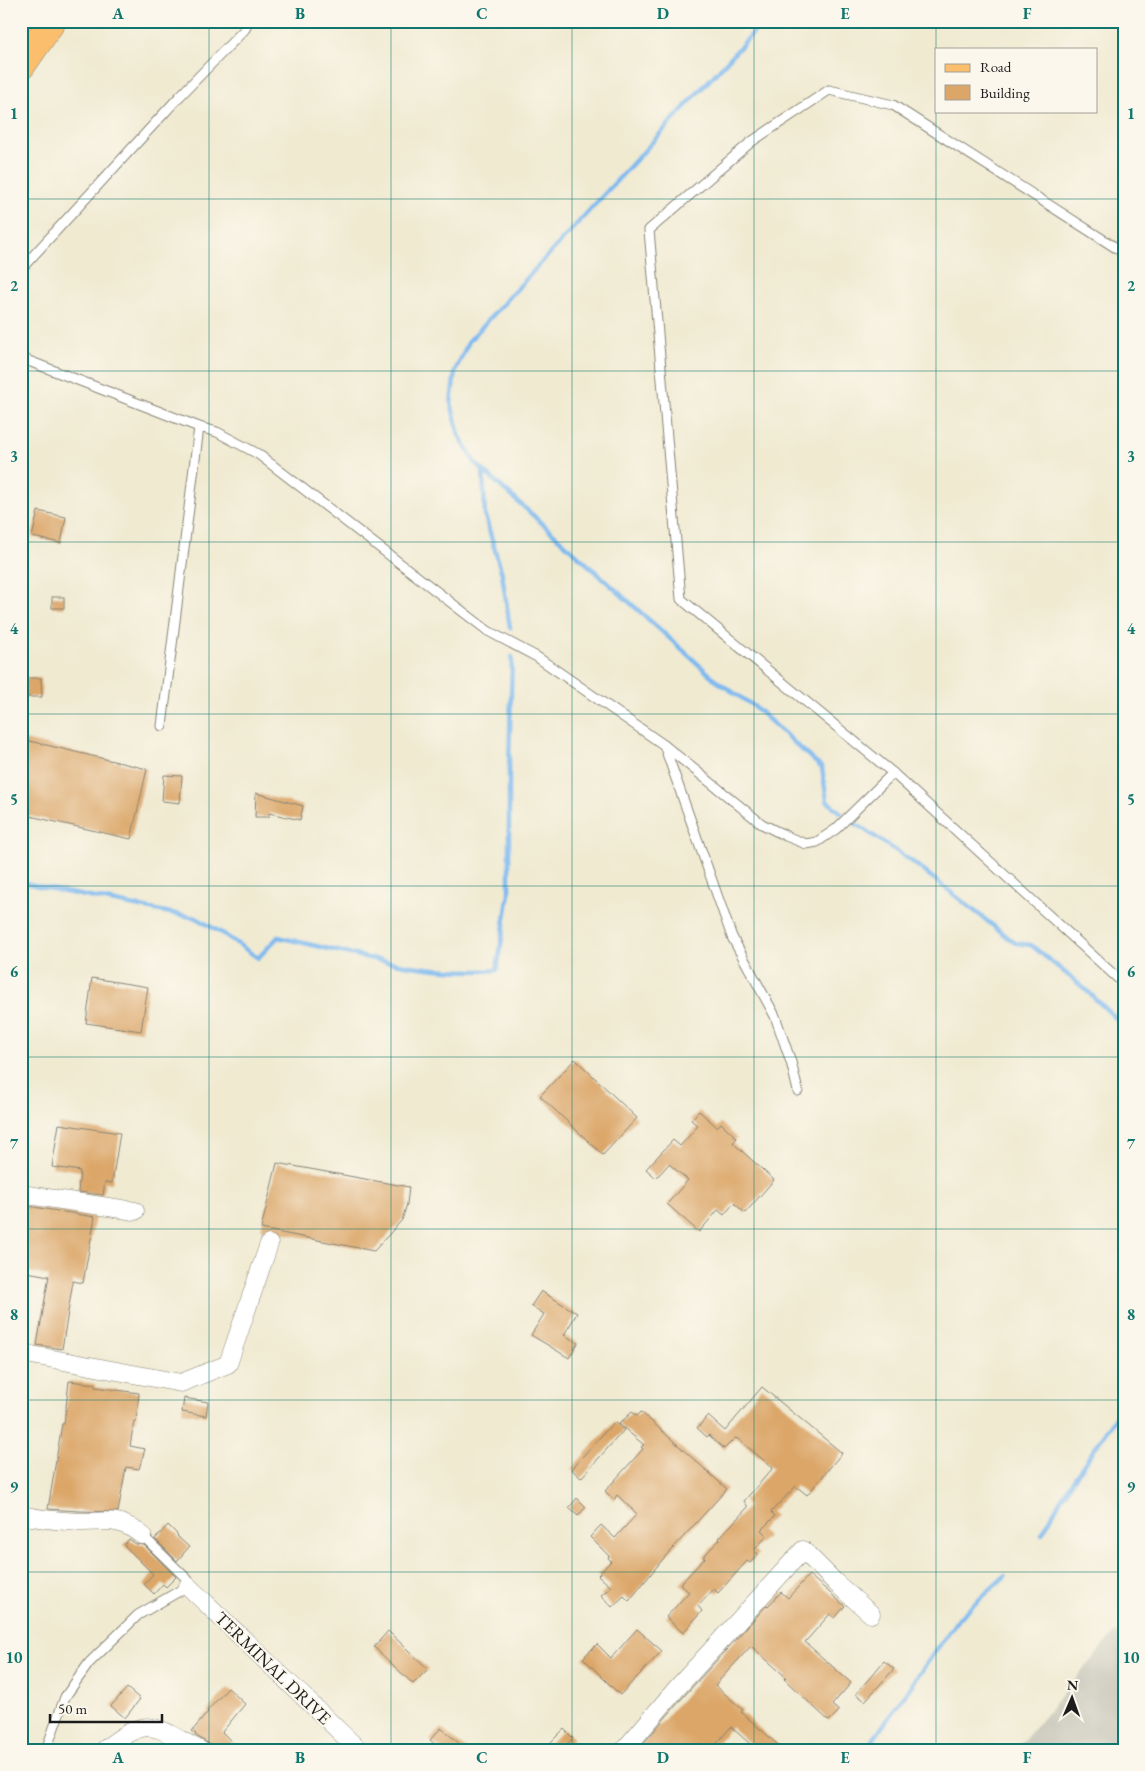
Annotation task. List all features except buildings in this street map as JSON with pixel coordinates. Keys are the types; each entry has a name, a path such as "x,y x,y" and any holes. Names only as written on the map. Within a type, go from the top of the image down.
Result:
{"main road":[{"path":"21,66 52,21"}],"street":[{"path":"21,1194 135,1211"},
{"path":"21,1353 181,1383 228,1364 269,1244"},
{"path":"21,1515 54,1520 113,1521 131,1527 142,1535"},
{"path":"624,1750 677,1688 803,1550 836,1584 871,1614"},
{"name":"TERMINAL DRIVE","path":"188,1586 351,1747"},
{"path":"104,1750 119,1738 139,1727 149,1726 161,1729 200,1750"}],"lane":[{"path":"21,269 179,97 245,29 248,21"},
{"path":"1124,253 894,105 829,90 751,142 649,230 680,599 893,773 1124,984"},
{"path":"21,358 199,427 217,432 258,454 488,631 537,658 664,745 762,824 806,844 817,842 836,829 893,773"},
{"path":"162,726 199,427"},
{"path":"664,745 732,937 775,1016 791,1062 798,1090"},
{"path":"46,1750 65,1697 89,1663 138,1615 188,1586 188,1580 142,1535"}],"shaded area":[{"path":"1115,1632 1124,1638 1124,1750 1016,1750"}],"waterway":[{"path":"764,21 469,341 455,371 451,403 459,435 475,463 718,682 755,707 822,768 827,801 841,813"},
{"path":"483,470 485,516 502,574 510,628"},
{"path":"21,882 196,918 258,958 278,937 386,962 442,970 497,970 509,893 509,767 512,657"},
{"path":"856,824 910,860 1015,943 1031,945 1085,989 1124,1026"},
{"path":"1042,1534 1062,1497 1124,1405"},
{"path":"866,1750 958,1619 1005,1576"}]}
